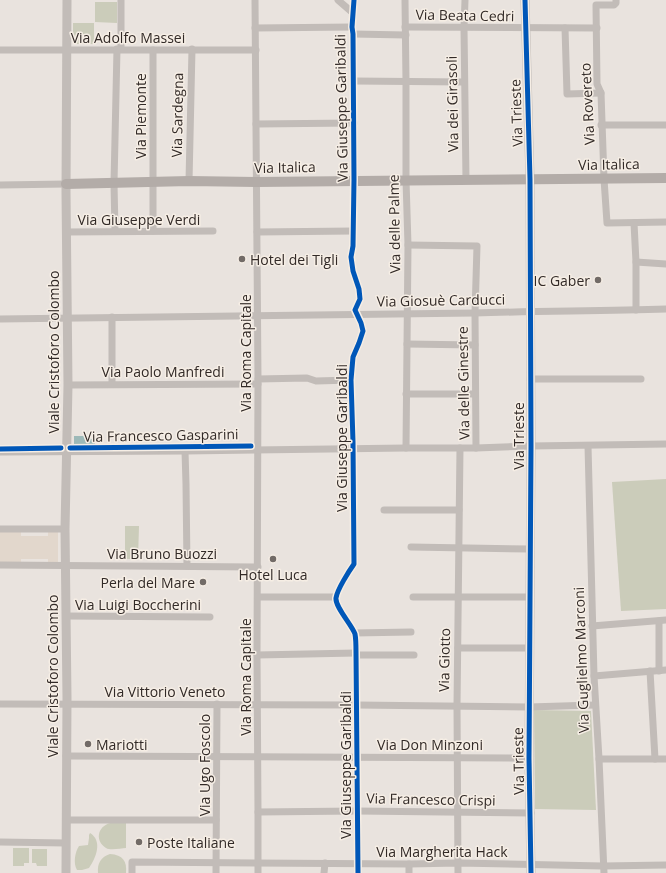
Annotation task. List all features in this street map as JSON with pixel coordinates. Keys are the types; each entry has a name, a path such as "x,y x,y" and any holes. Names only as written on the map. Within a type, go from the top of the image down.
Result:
{"main road":[{"name":"Via Italica","path":"66,184 189,181 257,182 666,178"}],"street":[{"name":"Viale Cristoforo Colombo","path":"66,873 65,529 68,385 66,232 67,0"},
{"path":"115,231 114,183 121,0"},
{"name":"Via Roma Capitale","path":"255,0 258,316 258,873"},
{"path":"338,0 353,13"},
{"name":"Via Giuseppe Garibaldi","path":"354,0 354,231 353,246 350,257 353,271 360,289 360,299 355,310 363,331 353,357 351,380 354,564 337,593 336,602 354,633 356,654 358,873"},
{"name":"Via delle Palme","path":"405,0 406,180 408,245 406,448"},
{"name":"Via dei Girasoli","path":"465,0 464,82 466,180"},
{"name":"Via Trieste","path":"525,0 530,179 531,446 529,758 531,869"},
{"name":"Via Rovereto","path":"616,0 614,5 596,5 597,84 601,93 601,125 607,223 634,223"},
{"name":"Via Beata Cedri","path":"255,28 353,31 405,31 464,28 597,28"},
{"path":"565,28 567,94 601,93"},
{"name":"Via Sardegna","path":"189,181 192,49"},
{"name":"Via Adolfo Massei","path":"0,50 256,50"},
{"name":"Via Piemonte","path":"153,50 153,182"},
{"path":"354,82 464,82"},
{"path":"256,124 354,123"},
{"path":"601,125 666,125"},
{"path":"153,182 153,231"},
{"name":"Via Italica","path":"0,184 66,184"},
{"path":"635,310 636,262 634,223 666,222"},
{"name":"Via Giuseppe Verdi","path":"66,232 213,231"},
{"path":"257,232 354,231"},
{"name":"Via delle Ginestre","path":"408,245 476,246 476,448"},
{"path":"636,262 666,264"},
{"name":"Via Giosuè Carducci","path":"0,318 407,314 666,309"},
{"path":"112,317 112,384"},
{"path":"407,344 475,345"},
{"name":"Via Paolo Manfredi","path":"68,385 258,382 307,378 316,381 351,380"},
{"path":"530,379 641,379"},
{"path":"406,394 475,394"},
{"name":"Via Francesco Gasparini","path":"0,452 476,448 666,444"},
{"name":"Via Guglielmo Marconi","path":"588,446 592,626 604,869"},
{"name":"Via Giotto","path":"458,873 457,706 460,448"},
{"path":"185,451 187,566"},
{"path":"384,510 459,510"},
{"path":"0,529 65,529"},
{"path":"411,547 530,549"},
{"name":"Via Bruno Buozzi","path":"0,566 258,567"},
{"path":"258,597 336,597"},
{"path":"413,597 530,597"},
{"name":"Via Luigi Boccherini","path":"66,616 210,617"},
{"path":"592,626 663,620 663,670 594,676"},
{"path":"354,633 411,632"},
{"path":"458,648 529,648"},
{"path":"257,655 414,655"},
{"path":"650,671 655,759"},
{"name":"Via Vittorio Veneto","path":"0,704 257,704 529,707 595,705"},
{"name":"Via Ugo Foscolo","path":"216,873 217,704"},
{"name":"Via Don Minzoni","path":"66,756 529,758"},
{"path":"599,759 666,759 666,762"},
{"name":"Via Francesco Crispi","path":"258,812 357,811 531,813"},
{"path":"66,820 216,820"},
{"path":"0,842 66,843"},
{"name":"Via Margherita Hack","path":"132,873 132,862 458,863 531,869 604,869 666,865"},
{"path":"324,863 324,873"},
{"path":"409,864 409,873"}],"green space":[{"path":"95,2 117,2 117,23 95,22"},
{"path":"73,23 94,23 94,44 73,44"},
{"path":"666,479 666,609 621,611 612,482"},
{"path":"125,526 139,526 138,559 125,559"},
{"path":"534,710 591,711 596,810 535,809"},
{"path":"110,823 126,823 126,848 108,849 100,842 100,831"},
{"path":"90,833 96,840 96,855 89,868 77,870 75,861 76,851 79,846 88,845"},
{"path":"13,848 29,848 29,863 24,863 24,866 13,866"},
{"path":"32,849 47,849 47,866 37,866 36,863 32,863"},
{"path":"110,854 123,859 126,865 126,873 98,873 100,861"}],"shaded area":[{"path":"0,532 21,532 21,536 48,536 48,532 58,532 58,564 48,564 48,559 21,559 21,564 0,564"}],"water":[{"path":"74,436 91,436 91,439 95,439 95,445 74,445"}],"cycle path":[{"path":"354,0 352,27 354,180 353,246 351,257 360,299 355,310 363,331 353,357 351,380 354,564 341,586 336,602 353,630 356,638 358,873"},
{"path":"525,0 530,179 531,446 529,758 531,873"},
{"path":"70,448 251,446"},
{"path":"0,449 61,448"}],"place":[{"name":"Hotel dei Tigli","path":"242,259"},
{"name":"IC Gaber","path":"598,280"},
{"name":"Hotel Luca","path":"273,559"},
{"name":"Perla del Mare","path":"203,582"},
{"name":"Mariotti","path":"88,744"},
{"name":"Poste Italiane","path":"139,842"}]}
